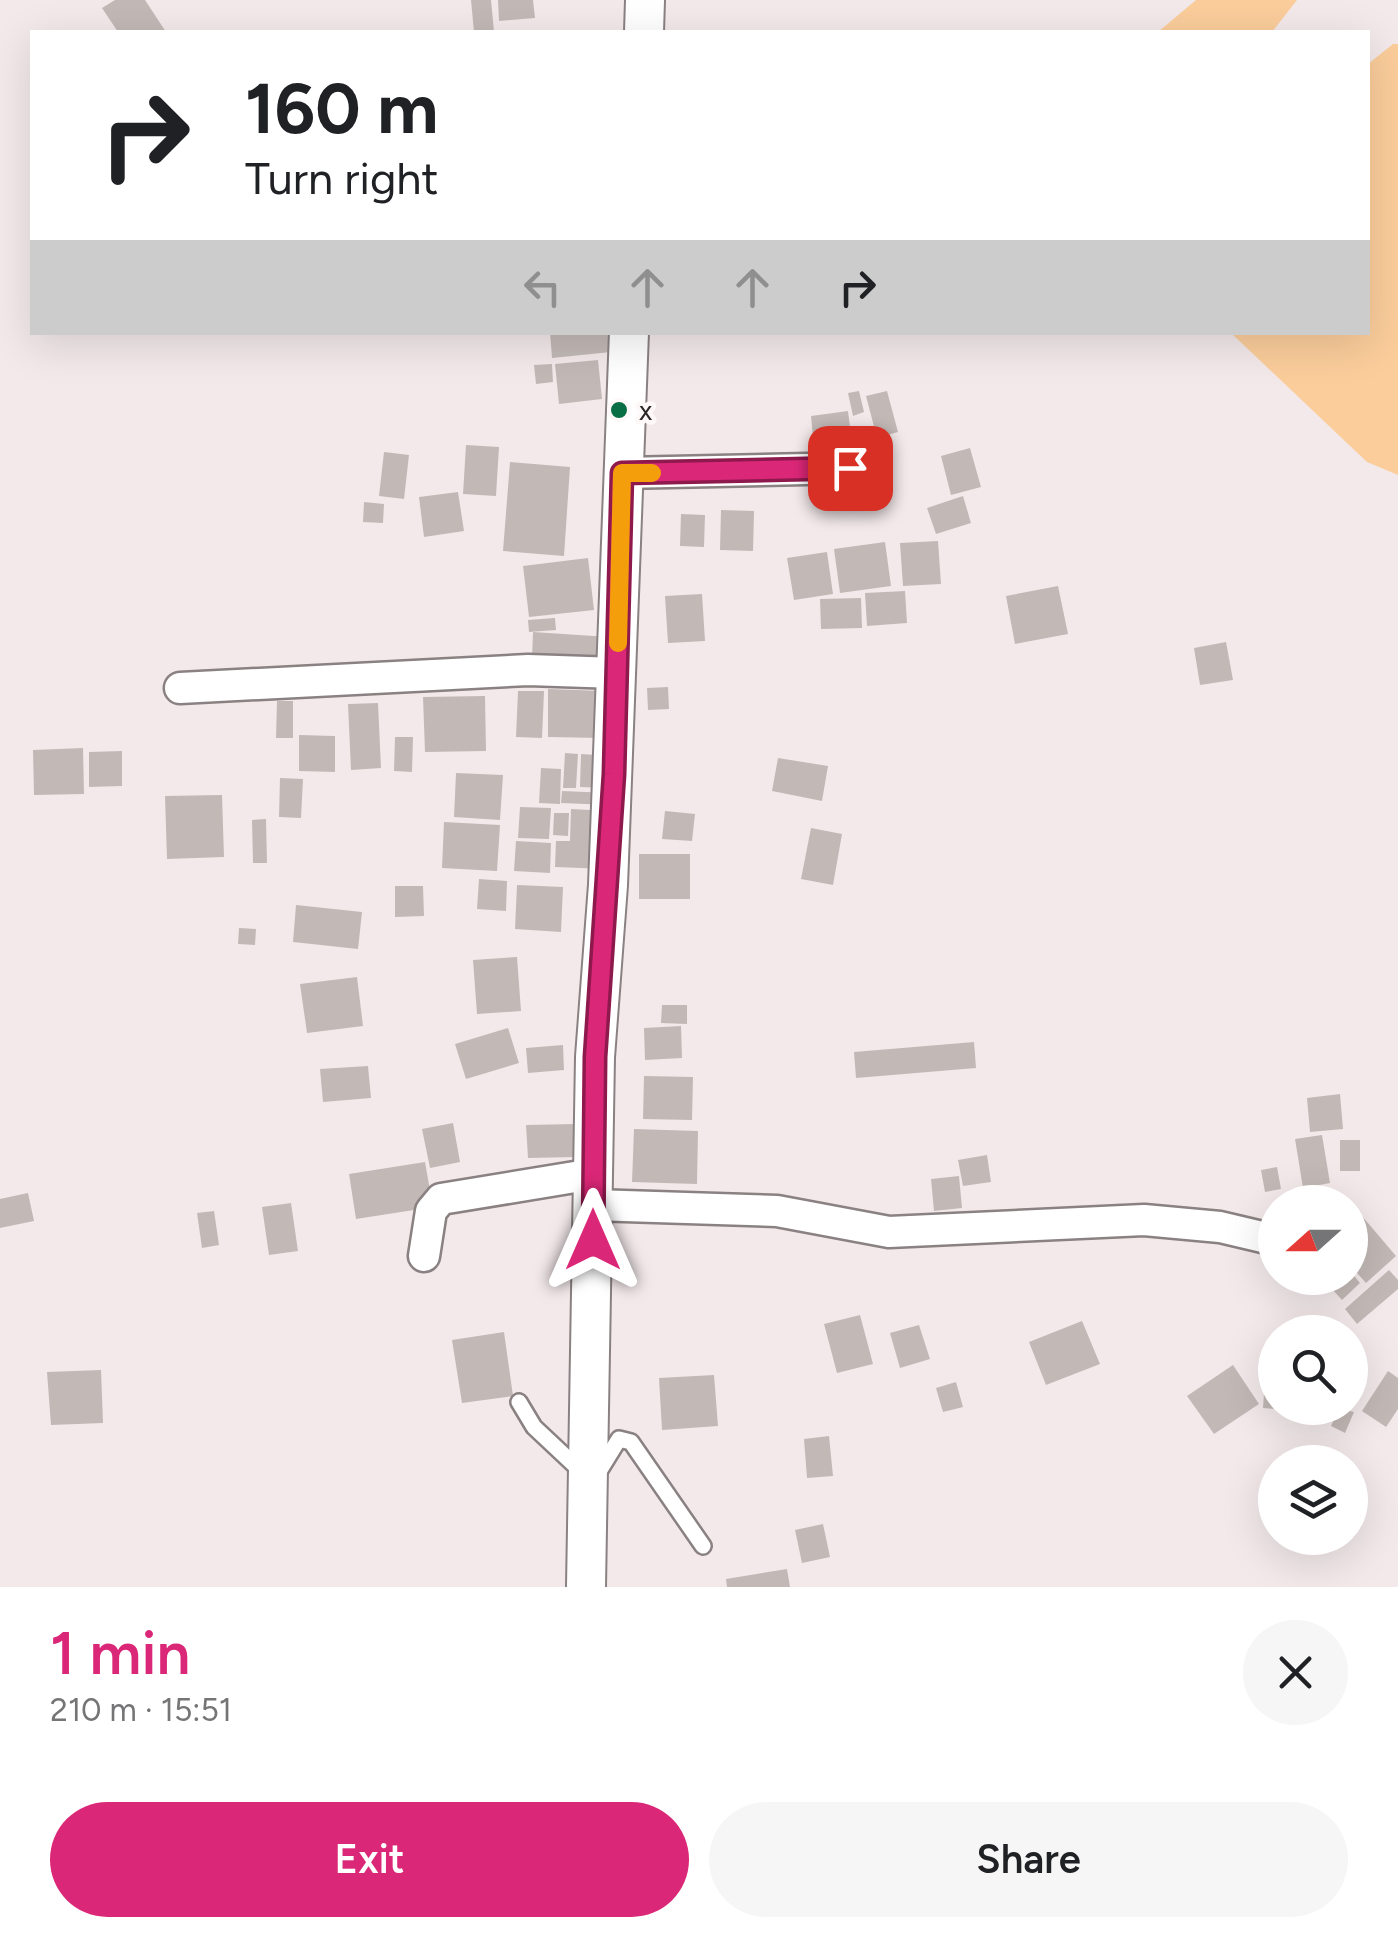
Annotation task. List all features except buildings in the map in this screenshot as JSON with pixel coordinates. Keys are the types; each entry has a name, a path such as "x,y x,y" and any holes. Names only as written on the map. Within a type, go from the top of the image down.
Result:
{"street":[{"path":"644,30 646,0"},
{"path":"586,1587 595,1057 617,673 629,335"},
{"path":"622,473 850,468"},
{"path":"180,688 528,670 617,673"},
{"path":"424,1256 431,1210 442,1200 593,1189 778,1211 889,1232 1144,1220 1220,1227 1258,1236"}],"lane":[{"path":"519,1402 534,1427 585,1487 614,1444 624,1438 703,1546"}],"shaded area":[{"path":"1196,0 1297,0 1274,30 1160,30"},
{"path":"1398,44 1398,475 1367,462 1233,335 1370,335 1370,62"}],"slow traffic":[{"path":"618,643 622,473 652,473"}],"place":[{"name":"x","path":"619,410"}],"route":[{"path":"593,1240 595,1057 614,774 622,473 850,468"}]}
